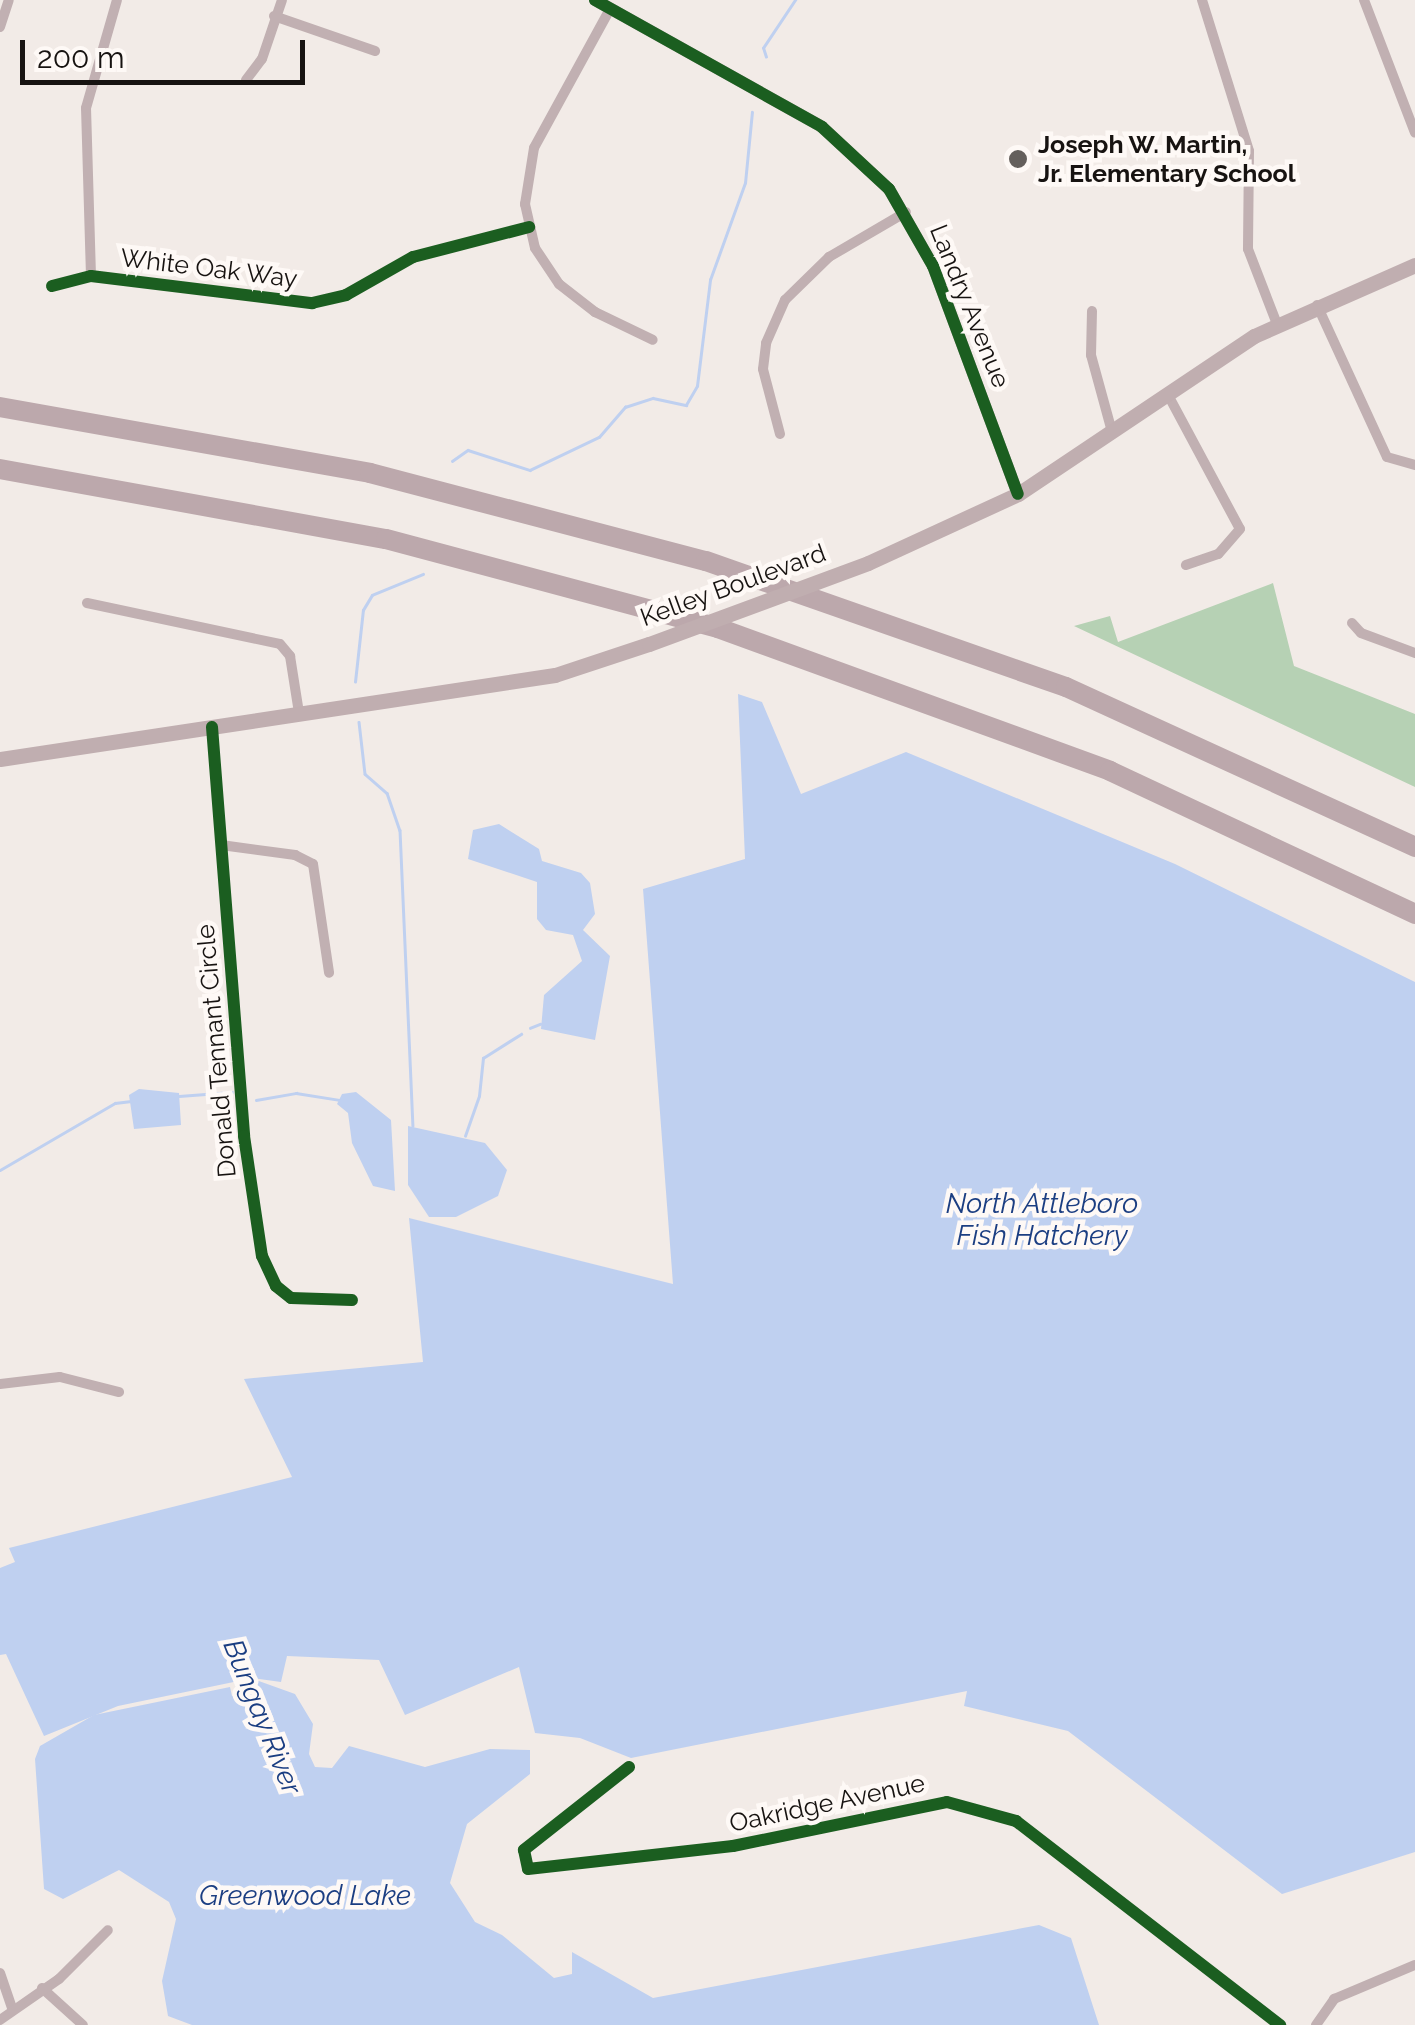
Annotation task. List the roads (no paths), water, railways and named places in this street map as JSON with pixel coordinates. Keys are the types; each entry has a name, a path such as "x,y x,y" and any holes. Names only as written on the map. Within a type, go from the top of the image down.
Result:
{"highway":[{"path":"0,408 303,459 640,541 969,650 1415,834"},
{"path":"0,468 386,539 704,624 1078,758 1415,914"},
{"path":"1258,770 1415,846"}],"main road":[{"name":"Kelley Boulevard","path":"0,759 556,675 649,644 868,562 1018,494 1277,324 1415,264"}],"street":[{"path":"0,27 8,0"},
{"path":"91,276 86,108 118,0"},
{"path":"246,80 262,59 282,0"},
{"name":"Landry Avenue","path":"595,0 822,127 907,212 1018,494"},
{"path":"1202,0 1249,151 1251,261 1277,324"},
{"path":"1364,0 1415,133"},
{"path":"610,8 534,148 525,194 529,227 541,260 569,294 653,340"},
{"path":"274,16 375,52"},
{"path":"780,434 764,369 766,343 785,300 829,257 907,212"},
{"name":"White Oak Way","path":"52,286 91,276 312,304 346,295 413,257 529,227"},
{"path":"1316,304 1387,457 1415,465"},
{"path":"1092,311 1091,355 1112,432"},
{"path":"1167,393 1240,529 1218,554 1186,565"},
{"path":"86,603 280,644 290,656 299,714"},
{"path":"1352,623 1361,632 1415,653"},
{"name":"Donald Tennant Circle","path":"212,727 244,1136 262,1256 276,1286 292,1298 352,1300"},
{"path":"221,845 296,855 313,864 329,972"},
{"path":"0,1384 60,1377 118,1392"},
{"name":"Oakridge Avenue","path":"630,1767 524,1850 528,1869 733,1846 947,1802 1016,1822 1280,2025"},
{"path":"0,2020 108,1930"},
{"path":"1316,2025 1334,1999 1415,1964"},
{"path":"0,1972 12,2008"},
{"path":"42,1988 82,2025"}],"water":[{"name":"North Attleboro Fish Hatchery","path":"738,694 762,702 801,794 906,752 1175,864 1415,982 1415,1852 1282,1894 1068,1731 964,1706 967,1691 631,1758 580,1738 535,1733 519,1667 405,1715 379,1660 287,1656 281,1682 253,1678 118,1706 44,1736 6,1654 0,1655 0,1568 15,1562 9,1548 292,1477 244,1379 423,1362 409,1218 673,1284 643,889 745,859"},
{"path":"499,824 539,849 542,861 581,873 590,883 595,914 583,930 610,956 595,1040 541,1029 544,995 582,961 573,935 546,930 537,919 537,882 468,859 473,830"},
{"path":"139,1089 179,1093 181,1125 134,1129 129,1095"},
{"path":"356,1092 391,1120 395,1191 373,1186 352,1143 348,1113 337,1104 342,1094"},
{"path":"408,1126 485,1143 507,1170 498,1196 456,1217 429,1217 408,1185"},
{"name":"Greenwood Lake","path":"256,1680 295,1694 313,1724 309,1754 315,1767 332,1768 349,1746 425,1767 490,1749 530,1750 530,1774 467,1824 450,1883 475,1922 502,1935 554,1978 572,1974 572,1952 653,1998 1039,1925 1071,1938 1099,2025 192,2025 168,2016 162,1981 176,1919 169,1902 119,1870 63,1899 44,1889 35,1759 40,1746 94,1715 230,1687 232,1696 258,1690"}],"waterway":[{"path":"766,57 763,48 795,0"},
{"path":"452,461 468,450 530,470 599,437 625,407 653,398 686,405 697,386 710,280 745,183 752,112"},
{"path":"355,682 363,610 372,595 423,574"},
{"path":"359,722 365,774 387,793 400,830 413,1126"},
{"path":"530,1028 540,1024"},
{"path":"465,1136 479,1096 483,1058 521,1034"},
{"path":"179,1096 232,1092"},
{"path":"256,1100 296,1093 340,1100"},
{"path":"0,1170 115,1103 131,1101"},
{"name":"Bungay River","path":"238,1660 246,1692"}],"place":[{"name":"Joseph W. Martin, Jr. Elementary School","path":"1018,159"}]}
